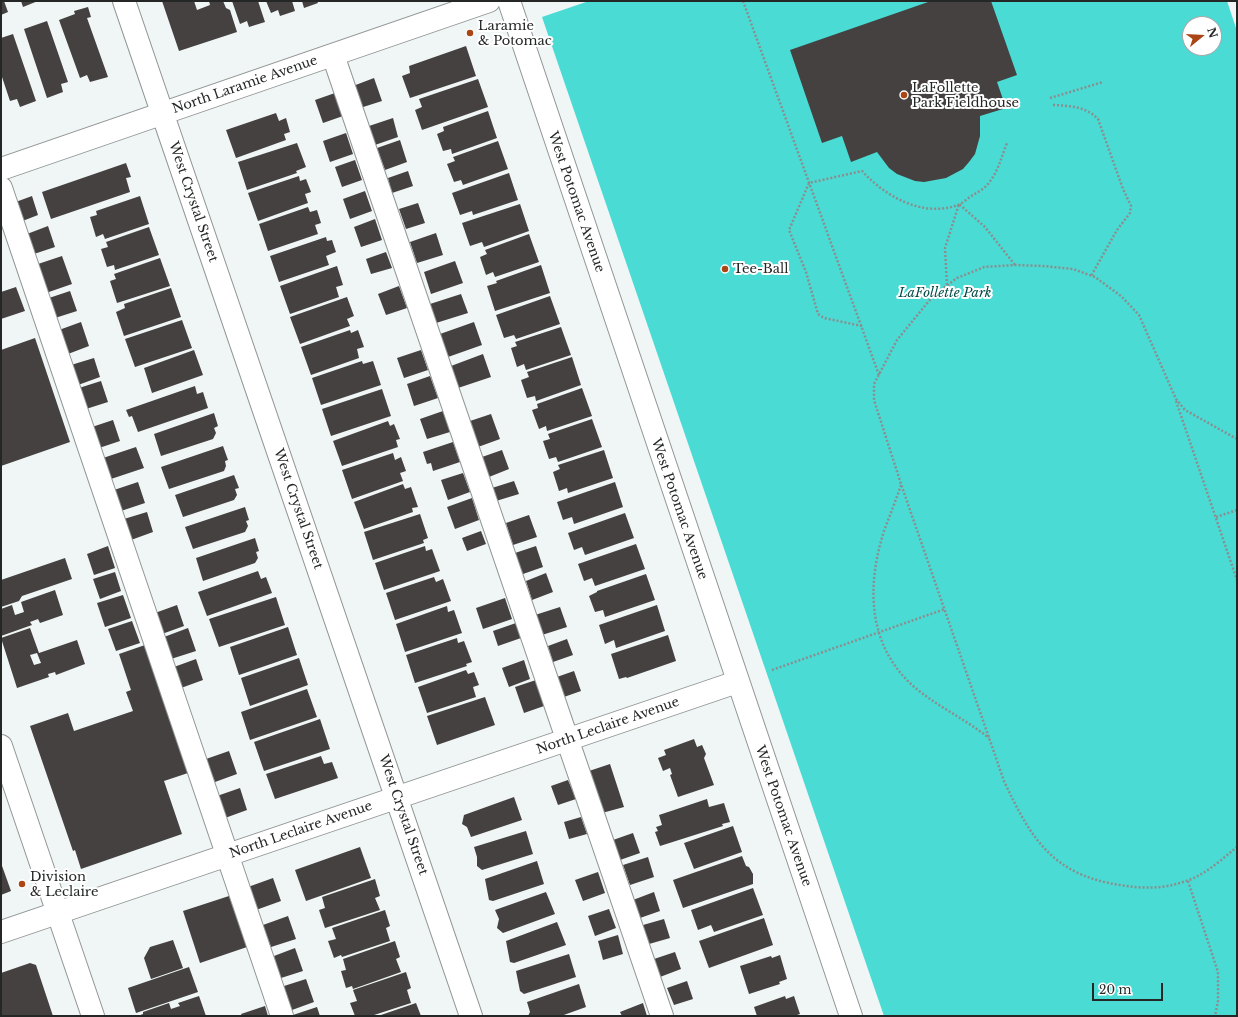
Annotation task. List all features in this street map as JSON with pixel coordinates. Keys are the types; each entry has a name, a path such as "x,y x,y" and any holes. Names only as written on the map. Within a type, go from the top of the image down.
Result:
{"street":[{"name":"West Crystal Street","path":"124,1 471,1016"},
{"name":"North Laramie Avenue","path":"1,169 489,1"},
{"name":"West Potomac Avenue","path":"509,1 737,682 851,1016"},
{"path":"333,55 662,1016"},
{"path":"1,188 6,222 228,855 282,1016"},
{"name":"North Leclaire Avenue","path":"1,932 737,682"},
{"path":"1,746 93,1016"}],"path":[{"path":"743,1 879,375"},
{"path":"1050,98 1103,82"},
{"path":"1053,105 1080,107 1091,112 1098,119 1123,189 1131,206 1130,213 1117,230 1091,276"},
{"path":"809,183 862,171 878,186 902,202 913,206 931,208 949,207 959,204 987,186 997,171 1007,143"},
{"path":"809,183 789,230 806,272 818,314 824,318 862,326"},
{"path":"959,204 985,227 1016,265"},
{"path":"947,285 945,248 959,204"},
{"path":"1237,580 1176,399 1139,315 1121,296 1091,276 1073,270 1016,265 984,267 957,278 932,296 897,340 874,384 874,400 901,484 1004,781 1020,814 1032,834 1053,857 1065,866 1092,880 1133,888 1158,888 1188,881 1212,866 1237,847"},
{"path":"1176,399 1185,410 1237,439"},
{"path":"901,484 894,508 885,530 876,564 872,607 885,650 898,670 912,685 972,724 989,738"},
{"path":"1216,517 1237,510"},
{"path":"772,670 945,610"},
{"path":"1188,881 1218,972 1218,1001 1215,1016"}],"green space":[{"name":"LaFollette Park","path":"589,1 1227,1 1237,31 1237,1016 884,1016 542,17"}],"building":[{"path":"1,1 4,1 8,12 1,15"},
{"path":"21,1 38,1 23,7"},
{"path":"162,1 194,1 197,10 210,5 209,1 223,1 226,8 230,10 237,32 179,51"},
{"path":"232,1 258,1 265,22 249,27 247,21 240,24"},
{"path":"266,1 292,1 295,11 280,16 278,10 271,13"},
{"path":"302,1 317,1 318,3 304,8"},
{"name":"LaFollette Park Fieldhouse","path":"931,1 991,1 1017,75 997,82 1006,108 980,116 980,136 975,154 963,169 946,178 924,182 915,181 897,174 889,168 877,152 851,162 842,136 822,143 790,50"},
{"path":"88,7 91,17 87,18 108,77 90,82 87,75 80,78 59,20 75,14 74,11"},
{"path":"47,21 68,82 61,84 63,92 47,98 24,29"},
{"path":"13,34 36,101 20,107 17,99 10,101 1,74 1,38"},
{"path":"466,46 476,76 410,98 402,76 410,73 409,66"},
{"path":"374,78 382,101 360,108 353,86"},
{"path":"478,79 488,107 422,130 415,110 422,107 419,99"},
{"path":"335,93 343,116 323,123 315,100"},
{"path":"488,111 497,138 452,154 451,149 443,151 437,134 444,131 443,127"},
{"path":"276,113 279,121 286,118 290,132 284,134 286,140 236,158 226,130"},
{"path":"393,118 398,137 375,145 369,126"},
{"path":"346,133 353,154 330,162 323,141"},
{"path":"400,140 407,162 385,170 377,148"},
{"path":"498,141 508,169 463,185 461,180 454,182 447,164 455,161 453,157"},
{"path":"297,143 306,167 296,171 297,173 247,190 238,162"},
{"path":"355,160 362,180 342,187 335,167"},
{"path":"126,163 131,177 126,178 130,192 51,219 42,192"},
{"path":"408,171 413,186 392,193 388,178"},
{"path":"509,173 518,200 473,215 472,211 460,215 452,193"},
{"path":"299,176 300,181 306,179 311,192 305,194 308,203 258,221 248,193"},
{"path":"365,191 372,211 350,219 343,199"},
{"path":"32,196 38,215 20,222 13,203"},
{"path":"140,196 149,224 105,239 103,234 96,237 90,217 97,215 96,211"},
{"path":"418,203 425,223 406,229 399,209"},
{"path":"520,204 529,231 484,247 482,242 470,246 462,223"},
{"path":"308,207 310,212 317,210 321,223 315,225 318,234 268,251 259,224"},
{"path":"375,219 382,240 361,247 354,227"},
{"path":"48,226 55,247 34,254 27,234"},
{"path":"149,227 159,255 115,270 114,265 107,267 101,249 108,247 106,242"},
{"path":"436,233 443,255 417,263 410,242"},
{"path":"529,234 539,262 495,277 493,272 486,275 480,257 487,254 485,250"},
{"path":"326,237 327,241 332,240 336,252 326,256 329,265 279,282 270,256"},
{"path":"386,252 392,268 371,274 366,259"},
{"path":"62,256 72,284 46,293 35,265"},
{"path":"160,258 170,286 117,303 110,281 116,279 114,274"},
{"path":"455,261 463,283 431,294 424,272"},
{"path":"541,265 550,293 495,311 487,286 497,283 496,281"},
{"path":"337,266 343,285 336,287 339,297 290,314 280,286"},
{"path":"399,286 407,308 386,315 378,294"},
{"path":"16,287 25,311 1,319 1,292"},
{"path":"171,288 181,317 124,336 116,312 125,308 124,304"},
{"path":"70,291 77,311 55,318 49,298"},
{"path":"461,294 468,313 436,323 430,304"},
{"path":"550,296 560,324 516,339 514,335 504,338 496,315"},
{"path":"347,297 354,316 347,319 350,326 300,344 290,317"},
{"path":"182,320 192,348 135,367 125,339"},
{"path":"81,322 89,346 68,354 59,330"},
{"path":"474,322 482,345 448,357 440,334"},
{"path":"561,327 571,355 526,370 524,364 517,367 511,348 517,346 515,342"},
{"path":"350,330 351,333 358,330 364,347 357,349 359,358 311,375 301,347"},
{"path":"35,338 70,442 1,466 1,350"},
{"path":"194,350 203,375 152,393 144,368"},
{"path":"421,350 428,370 404,378 397,358"},
{"path":"483,354 491,377 458,388 451,366"},
{"path":"572,357 581,385 536,401 535,396 527,398 521,380 529,377 527,372"},
{"path":"94,358 100,377 78,385 71,365"},
{"path":"362,361 363,364 373,361 381,385 321,405 312,378"},
{"path":"430,376 438,398 414,406 407,384"},
{"path":"101,381 108,402 86,409 79,388"},
{"path":"195,386 197,394 203,392 208,408 138,432 132,416 129,417 126,410"},
{"path":"582,388 592,416 547,431 546,426 539,429 532,410 538,408 537,404"},
{"path":"382,389 391,416 331,436 322,409"},
{"path":"443,411 450,432 427,439 420,419"},
{"path":"214,413 218,426 214,428 216,433 213,439 161,456 154,434"},
{"path":"491,414 500,439 478,447 470,421"},
{"path":"592,419 602,447 558,462 556,457 549,459 543,441 550,439 548,434"},
{"path":"113,420 120,441 99,448 92,427"},
{"path":"388,421 390,426 394,424 400,439 396,440 398,447 342,466 333,441"},
{"path":"453,442 460,462 433,471 431,463 427,464 423,452"},
{"path":"223,446 228,460 225,461 226,466 224,471 169,489 161,467"},
{"path":"136,447 144,468 111,479 103,458"},
{"path":"502,450 509,469 489,477 482,457"},
{"path":"604,450 613,478 568,493 567,488 559,491 553,472 560,469 558,465"},
{"path":"393,453 395,460 401,457 406,471 400,473 403,481 352,499 342,470"},
{"path":"463,473 470,492 448,500 441,480"},
{"path":"234,475 239,488 235,489 237,495 234,500 183,517 175,495"},
{"path":"514,481 519,494 496,501 492,488"},
{"path":"138,482 145,503 121,511 114,490"},
{"path":"615,482 623,507 574,524 572,517 563,520 557,502"},
{"path":"403,484 405,489 411,487 418,507 412,508 413,512 364,529 354,502"},
{"path":"472,498 479,520 455,529 447,507"},
{"path":"245,507 249,520 246,521 248,526 245,532 193,549 185,527"},
{"path":"147,512 153,532 131,540 124,519"},
{"path":"625,513 634,538 585,555 582,547 574,550 568,533"},
{"path":"420,514 428,538 423,540 424,543 373,560 364,532"},
{"path":"529,515 537,537 513,545 506,523"},
{"path":"481,531 486,544 467,551 462,538"},
{"path":"255,538 259,551 256,552 258,558 255,563 203,581 196,558"},
{"path":"636,544 645,569 595,586 592,578 584,581 578,564"},
{"path":"108,546 115,568 94,575 87,554"},
{"path":"425,546 426,551 432,549 440,571 384,590 375,563"},
{"path":"536,546 543,567 523,574 515,553"},
{"path":"65,558 72,579 22,596 19,601 1,607 1,580"},
{"path":"258,571 261,579 266,577 272,593 207,616 198,592"},
{"path":"115,572 121,591 100,599 93,579"},
{"path":"546,573 553,592 532,600 526,581"},
{"path":"646,574 655,600 605,617 603,610 595,612 589,596 597,591"},
{"path":"434,577 436,582 443,579 451,601 395,620 386,593"},
{"path":"55,590 63,615 40,623 38,619 30,622 32,625 1,636 1,609 12,605 15,615 24,612 21,602"},
{"path":"123,595 131,618 105,627 97,603"},
{"path":"276,597 285,625 219,647 209,619"},
{"path":"505,598 512,619 483,629 476,608"},
{"path":"177,605 184,626 162,634 155,613"},
{"path":"657,605 665,631 616,648 614,640 605,644 599,625"},
{"path":"447,606 448,612 454,610 462,633 405,652 396,624"},
{"path":"560,607 567,627 542,635 535,615"},
{"path":"132,621 140,643 116,651 108,629"},
{"path":"516,623 521,638 498,646 493,631"},
{"path":"288,627 297,655 239,675 230,647"},
{"path":"30,628 39,653 77,640 85,664 56,675 55,672 48,674 49,677 17,688 1,638","holes":["37,653 41,663 34,665 30,655"]},
{"path":"188,628 196,651 171,659 164,637"},
{"path":"668,635 676,661 627,678 619,679 611,654"},
{"path":"457,638 458,643 464,641 472,662 466,664 467,666 415,683 406,655"},
{"path":"567,639 573,655 553,662 548,646"},
{"path":"145,645 188,773 164,781 182,834 81,869 75,850 73,851 30,726 68,713 74,731 133,711 126,692 131,690 119,654"},
{"path":"299,658 308,685 250,706 241,678"},
{"path":"196,659 203,680 181,688 174,667"},
{"path":"524,660 530,679 509,687 502,668"},
{"path":"466,670 468,674 474,672 479,685 473,687 476,697 427,713 418,687"},
{"path":"574,671 581,691 561,698 554,678"},
{"path":"536,680 544,706 524,713 515,687"},
{"path":"307,689 317,717 250,740 241,712"},
{"path":"485,697 495,725 437,745 427,716"},
{"path":"320,719 330,749 264,771 254,742"},
{"path":"694,739 697,747 702,745 706,754 704,758 714,785 678,797 670,775 672,774 670,768 663,771 658,758 666,755 664,750"},
{"path":"229,751 237,774 215,782 206,759"},
{"path":"321,756 324,764 332,762 338,778 275,799 266,774"},
{"path":"610,764 624,807 602,813 589,771"},
{"path":"568,780 576,799 558,805 551,786"},
{"path":"240,788 247,810 225,818 217,796"},
{"path":"514,797 522,820 471,837 467,827 462,824 464,815"},
{"path":"707,799 709,807 724,803 730,822 722,824 723,826 660,846 655,832 658,831 656,827 662,825 659,815"},
{"path":"581,817 587,834 569,839 564,822"},
{"path":"733,826 742,852 694,869 684,843"},
{"path":"526,831 533,854 482,870 477,866 477,857 474,847"},
{"path":"633,833 640,853 620,860 613,840"},
{"path":"360,847 371,878 306,901 295,870"},
{"path":"742,856 746,866 749,867 753,874 753,884 683,908 673,880"},
{"path":"648,857 654,877 630,885 623,865"},
{"path":"537,861 544,884 493,901 489,900 485,879"},
{"path":"1,863 11,891 1,895"},
{"path":"598,872 605,893 583,901 575,880"},
{"path":"273,878 281,901 256,910 248,887"},
{"path":"375,879 380,896 375,898 380,910 325,928 319,910 325,908 322,897"},
{"path":"753,888 763,915 714,932 711,925 698,930 691,910"},
{"path":"546,892 555,914 503,933 497,928 499,919 495,910"},
{"path":"654,892 660,911 640,918 633,900"},
{"path":"229,896 247,947 200,963 183,911"},
{"path":"609,909 616,928 595,936 588,916"},
{"path":"385,910 390,926 386,928 390,941 342,957 341,955 334,958 328,941 336,939 332,928"},
{"path":"288,916 296,939 271,947 263,925"},
{"path":"764,918 773,945 709,968 699,941"},
{"path":"664,919 670,938 649,944 643,925"},
{"path":"557,922 566,945 514,963 510,962 506,941"},
{"path":"618,935 623,954 603,960 598,941"},
{"path":"173,940 183,968 151,979 144,958 150,947"},
{"path":"395,941 400,957 396,959 401,972 353,989 352,986 346,988 341,971 346,970 343,959"},
{"path":"295,948 303,971 281,978 274,956"},
{"path":"675,952 681,969 660,977 654,959"},
{"path":"569,954 576,977 524,994 520,991 516,971"},
{"path":"780,955 787,979 779,982 780,984 749,994 740,966 771,956 772,958"},
{"path":"30,963 36,965 53,1016 1,1016 1,973"},
{"path":"189,967 198,992 136,1013 128,988"},
{"path":"406,972 411,988 407,990 411,1003 371,1016 355,1016 350,1003 357,1001 353,990"},
{"path":"306,979 314,1002 292,1010 284,986"},
{"path":"687,981 693,999 674,1005 667,988"},
{"path":"579,984 586,1007 561,1016 528,1016 530,1012 527,1002"},
{"path":"199,996 206,1016 138,1016 143,1014 143,1012 169,1003 171,1009 180,1006 178,1003"},
{"path":"785,996 786,999 794,996 800,1014 794,1016 757,1016 754,1007"},
{"path":"416,1003 421,1016 378,1016"},
{"path":"643,1003 647,1016 622,1016 620,1012"},
{"path":"265,1006 268,1016 242,1016 241,1014"},
{"path":"317,1007 320,1016 293,1015"}],"place":[{"name":"Laramie & Potomac","path":"470,33"},
{"name":"LaFollette Park Fieldhouse","path":"904,95"},
{"name":"Tee-Ball","path":"725,269"},
{"name":"Division & Leclaire","path":"22,884"}]}
